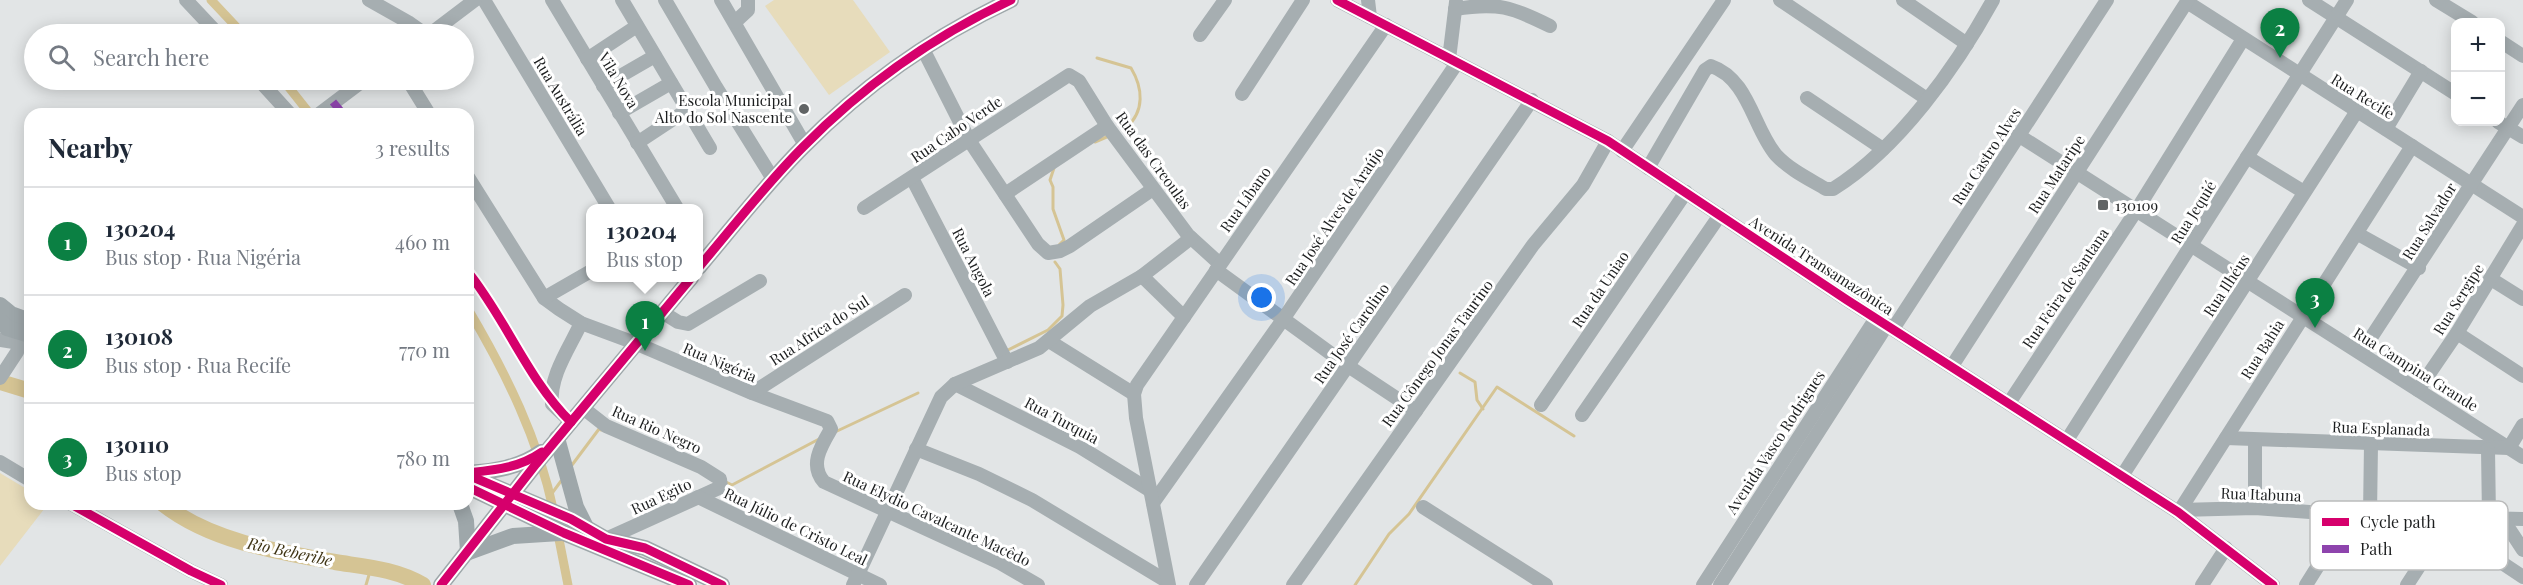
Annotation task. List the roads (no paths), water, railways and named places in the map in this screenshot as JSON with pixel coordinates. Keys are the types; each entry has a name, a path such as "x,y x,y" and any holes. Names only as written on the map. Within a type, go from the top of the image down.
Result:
{"main road":[{"path":"703,262 773,179 805,145 888,73 923,49 1002,2"},
{"path":"441,585 509,499 535,461 554,443 688,282"},
{"path":"0,305 24,329"},
{"path":"0,321 8,328 24,331"},
{"path":"554,443 579,513 574,530"},
{"path":"474,473 535,461"},
{"path":"474,478 543,521 574,530 683,577 722,585"},
{"path":"474,489 509,499"},
{"path":"462,510 466,521 468,552"},
{"path":"468,552 513,536 543,521"},
{"path":"683,577 688,574 712,585"}],"street":[{"path":"186,0 209,24"},
{"path":"369,0 411,24"},
{"path":"622,0 710,148"},
{"path":"665,0 773,179"},
{"path":"721,0 805,145"},
{"path":"735,22 747,10 748,0"},
{"path":"1200,35 1225,0"},
{"path":"1242,94 1303,0"},
{"name":"Avenida Transamazônica","path":"1337,0 1608,141 1885,324 2179,511 2273,585"},
{"path":"1368,0 1370,17"},
{"path":"1622,151 1724,0"},
{"path":"1780,0 1927,99"},
{"path":"1903,0 1967,44"},
{"path":"1648,168 1705,70 1711,66 1745,96 1775,153 1791,168 1826,189 1833,189 1898,135 1947,74 1993,0"},
{"name":"Rua Castro Alves","path":"1885,324 2018,135 2107,0"},
{"path":"2309,0 2451,91"},
{"name":"Rua Jequié","path":"2067,440 2347,0"},
{"path":"2436,0 2465,18"},
{"path":"445,24 479,1"},
{"name":"Rua Austrália","path":"479,1 606,204"},
{"name":"Vila Nova","path":"554,1 674,204"},
{"name":"Rua Recife","path":"2188,1 2243,39 2523,218"},
{"name":"Rua Mataripe","path":"1952,366 2188,1"},
{"path":"1456,4 1497,5 1550,26"},
{"name":"Rua José Alves de Araújo","path":"1152,497 1284,318 1453,61 1456,4"},
{"name":"Rua Líbano","path":"1134,394 1142,376 1386,25"},
{"path":"587,59 637,26"},
{"name":"Rua Feira de Santana","path":"2009,403 2136,211 2243,39"},
{"path":"2505,44 2523,56"},
{"path":"923,49 969,140 1038,244 1048,253 1070,246 1153,189"},
{"path":"603,86 655,56"},
{"path":"2385,129 2421,71"},
{"name":"Rua das Creoulas","path":"1065,76 1072,76 1079,81 1107,126 1153,189 1191,238 1218,267 1348,366 1416,411"},
{"name":"Rua Cabo Verde","path":"864,208 1065,76"},
{"path":"619,113 671,83"},
{"path":"268,90 285,108"},
{"path":"326,108 350,90"},
{"path":"414,90 425,108"},
{"path":"1806,98 1882,149"},
{"name":"Rua José Carolino","path":"1196,585 1532,100"},
{"name":"Rua Salvador","path":"2505,123 2523,105"},
{"path":"637,143 687,110"},
{"name":"Rua Ilhéus","path":"2122,476 2356,111"},
{"path":"1005,194 1107,126"},
{"name":"Rua Salvador","path":"2361,353 2419,268 2471,184 2502,126"},
{"path":"2505,126 2523,137"},
{"name":"Rua Campina Grande","path":"2018,135 2523,457"},
{"name":"Rua Cônego Jonas Taurino","path":"1293,585 1533,245 1583,185 1608,141"},
{"name":"Rua Bahia","path":"2179,511 2302,316 2358,234 2412,146"},
{"path":"2247,157 2304,192"},
{"name":"Rua Angola","path":"912,178 1007,362"},
{"name":"Rua Nigéria","path":"474,187 544,298 581,323 827,422 831,429 821,446"},
{"name":"Rua da Uniao","path":"1541,405 1686,192"},
{"path":"1582,416 1720,215"},
{"name":"Rua Sergipe","path":"2418,390 2457,333 2523,225"},
{"path":"2358,234 2419,268"},
{"path":"855,580 941,398 955,384 1007,362 1048,341 1090,306 1142,276 1191,238"},
{"path":"544,298 586,274"},
{"path":"1142,276 1184,317"},
{"path":"2491,279 2523,298"},
{"path":"662,312 678,322 688,324 760,281"},
{"name":"Rua Africa do Sul","path":"752,393 905,295"},
{"path":"571,422 552,404 552,394 555,380 581,323"},
{"name":"Avenida Vasco Rodrigues","path":"1703,585 1843,381 1885,324"},
{"path":"0,340 24,332"},
{"path":"2457,333 2523,376"},
{"path":"0,378 24,335"},
{"path":"1048,341 1134,394 1136,418 1169,584"},
{"name":"Avenida Vasco Rodrigues","path":"1720,585 1843,381"},
{"name":"Rua Turquia","path":"955,384 1080,447 1152,497"},
{"name":"Rua Rio Negro","path":"583,408 606,426 701,467 720,482"},
{"path":"2509,448 2523,425"},
{"name":"Rua Esplanada","path":"2226,438 2255,441 2509,448"},
{"path":"2254,508 2255,441"},
{"path":"2370,501 2371,444"},
{"name":"Rua Elydio Cavalcante Macêdo","path":"821,446 817,466 819,477 824,482 1000,563 1038,585"},
{"path":"2488,448 2494,501"},
{"path":"916,449 979,474 1032,500 1169,584"},
{"path":"0,462 24,476"},
{"name":"Rua Egito","path":"606,545 698,497 720,482"},
{"name":"Rua Júlio de Cristo Leal","path":"698,497 855,580 880,585"},
{"path":"1423,507 1546,585"},
{"name":"Rua Itabuna","path":"2179,511 2254,508 2310,512"},
{"path":"82,510 191,571 221,585"},
{"name":"Rua Itabuna","path":"2508,518 2523,519"},
{"path":"2508,532 2523,550"},
{"path":"2202,585 2226,548"},
{"path":"2508,568 2523,578 2519,585"},
{"path":"2306,585 2315,570"},
{"path":"2408,585 2417,570"}],"waterway":[{"path":"211,0 234,24"},
{"path":"1097,58 1131,68 1138,83 1139,107 1126,128"},
{"path":"291,90 305,108"},
{"path":"1095,142 1109,136"},
{"path":"1054,168 1050,180 1053,187 1053,209 1064,240 1059,245"},
{"path":"1006,351 1048,330 1062,316 1060,269 1055,262"},
{"path":"474,320 520,408 540,459 554,513"},
{"path":"1460,373 1475,382 1477,400 1483,409"},
{"name":"Rio Beberibe","path":"0,382 24,389"},
{"path":"1355,585 1389,534 1409,514 1497,387 1574,436"},
{"path":"835,432 918,393"},
{"path":"572,465 599,429 601,430"},
{"path":"726,482 732,485 821,438"},
{"path":"550,496 561,481"},
{"name":"Rio Beberibe","path":"172,510 202,527 245,543 290,554 380,569 402,575 423,585"},
{"path":"557,529 568,585"},
{"path":"366,585 371,568"}],"place":[{"name":"130108","path":"2280,58"},
{"name":"Escola Municipal Alto do Sol Nascente","path":"804,109"},
{"name":"130109","path":"2103,205"},
{"name":"130110","path":"2315,328"},
{"name":"130204","path":"645,351"}]}
